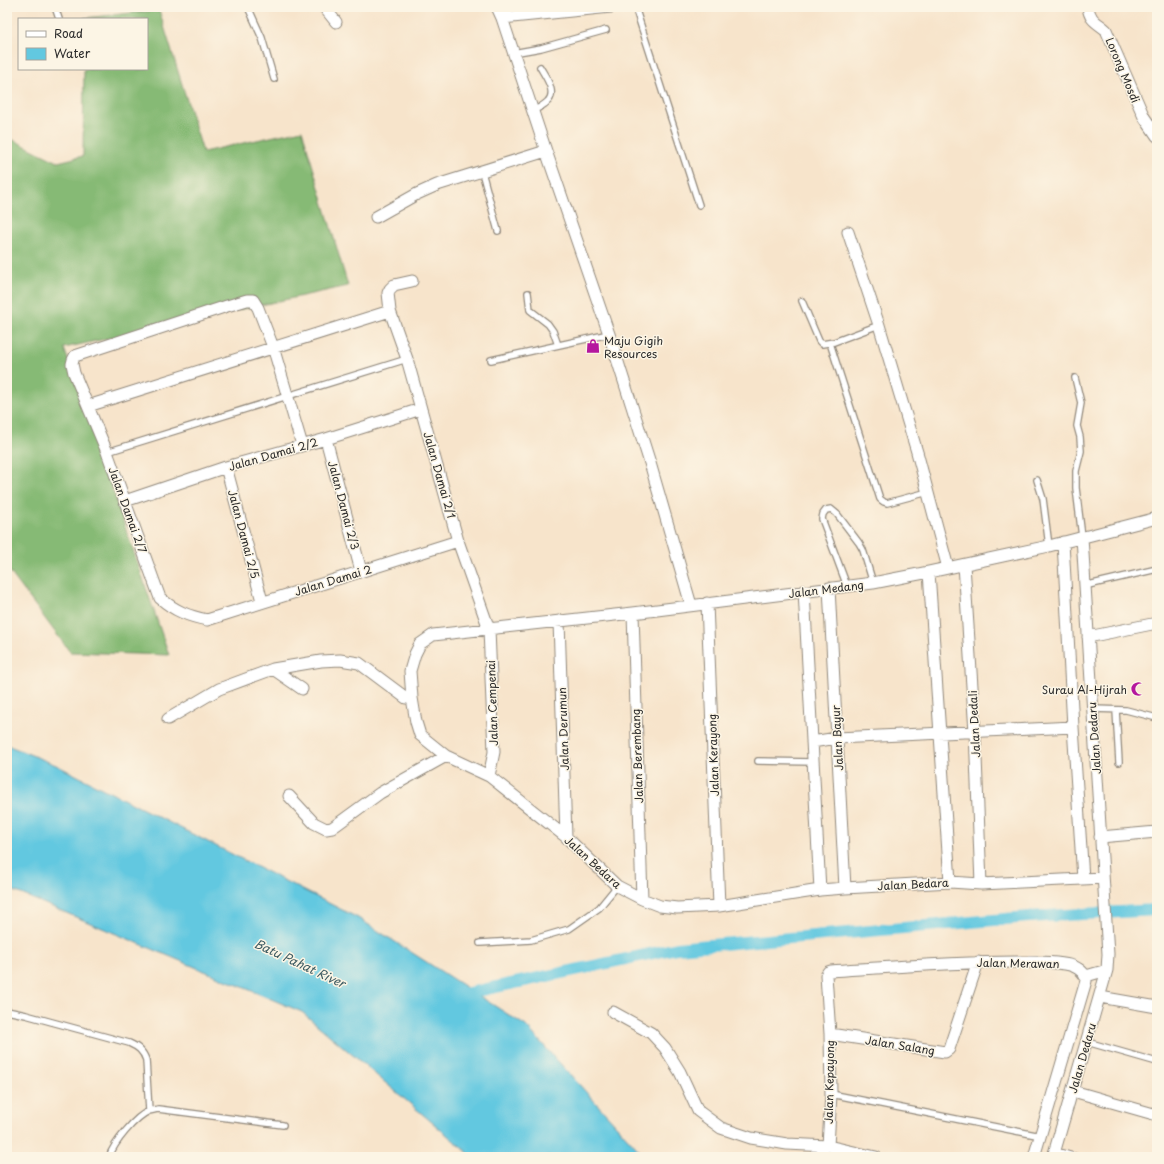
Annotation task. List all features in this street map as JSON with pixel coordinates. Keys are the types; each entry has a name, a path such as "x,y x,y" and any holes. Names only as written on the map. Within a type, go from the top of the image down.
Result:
{"street":[{"path":"324,7 336,22"},
{"path":"497,7 609,334 654,478 691,605"},
{"path":"502,18 611,7"},
{"name":"Lorong Mosdi","path":"1088,7 1089,14 1095,22 1106,30 1144,117 1157,136"},
{"path":"376,217 416,194 546,151"},
{"path":"848,232 879,325 928,492 948,568"},
{"name":"Jalan Damai 2/1","path":"412,281 394,285 390,289 388,294 390,311 407,359 458,541 489,629"},
{"name":"Jalan Damai 2/7","path":"207,620 189,616 174,609 160,598 107,452 74,373 72,364 76,356 248,300 253,300 258,308 273,347"},
{"path":"88,406 390,311"},
{"path":"273,347 302,445"},
{"name":"Jalan Damai 2/2","path":"125,501 226,467 326,439 421,409"},
{"name":"Jalan Damai 2/3","path":"326,439 361,571"},
{"name":"Jalan Damai 2/5","path":"226,467 262,601"},
{"name":"Jalan Medang","path":"489,629 873,583 1049,546 1157,518"},
{"name":"Jalan Dedaru","path":"1054,1154 1108,970 1082,537"},
{"name":"Jalan Damai 2","path":"207,620 262,601 458,541"},
{"name":"Jalan Dedaru","path":"1063,542 1083,879"},
{"name":"Jalan Dedali","path":"964,565 975,732 981,884"},
{"path":"930,572 950,882"},
{"name":"Jalan Bayur","path":"829,588 845,888"},
{"path":"804,591 820,890"},
{"name":"Jalan Kerayong","path":"707,603 719,906"},
{"name":"Jalan Berembang","path":"632,613 642,899"},
{"name":"Jalan Derumun","path":"559,621 566,837"},
{"path":"1088,637 1157,623"},
{"name":"Jalan Bedara","path":"489,629 433,635 420,644 415,654 410,671 412,698 420,735 446,756 488,776 566,837 617,886 642,899 660,906 677,908 719,906 820,890 845,888 950,882 981,884 1103,878"},
{"name":"Jalan Cempenai","path":"488,776 494,752 489,629"},
{"path":"168,719 219,689 273,669 321,661 340,660 359,664 406,698 412,698"},
{"path":"273,669 302,690"},
{"path":"812,742 838,738 1073,727"},
{"path":"289,796 314,823 326,829 332,828 380,793 446,756"},
{"path":"1100,837 1157,832"},
{"name":"Jalan Merawan","path":"831,971 978,962 1036,962 1072,966 1086,976"},
{"name":"Jalan Salang","path":"830,1034 945,1052 949,1049 978,962"},
{"path":"1034,1157 1086,981 1086,976 1108,970"},
{"name":"Jalan Kepayong","path":"828,1146 831,1094 830,1034 826,975 831,971"},
{"path":"1100,997 1157,1007"},
{"path":"613,1012 651,1033 665,1048 680,1072 698,1111 721,1128 751,1138 787,1144 828,1146 876,1157"},
{"path":"1073,1090 1157,1115"}],"lane":[{"path":"55,7 59,18"},
{"path":"248,7 262,38 274,79"},
{"path":"635,7 699,205"},
{"path":"513,53 541,48 606,30"},
{"path":"533,111 548,102 550,98 551,87 540,66"},
{"path":"482,172 498,231"},
{"path":"528,293 530,310 548,324 553,331 558,345"},
{"path":"802,301 819,341 822,344 830,343 879,325"},
{"path":"491,360 609,334"},
{"path":"830,343 880,499 887,503 928,492"},
{"path":"107,452 407,359"},
{"path":"1075,378 1081,403 1077,426 1080,437 1081,451 1076,471 1082,537"},
{"path":"1037,480 1043,499 1049,546"},
{"path":"847,586 822,519 826,510 831,509 837,514 859,543 863,550 873,583"},
{"path":"1084,586 1157,569"},
{"path":"1092,709 1126,710 1157,718"},
{"path":"1116,710 1120,762"},
{"path":"758,761 813,762"},
{"path":"480,943 531,940 569,929 599,908 617,886"},
{"path":"7,1010 129,1043 137,1047 143,1053 146,1060 149,1111"},
{"path":"1087,1042 1157,1062"},
{"path":"831,1094 1041,1136"},
{"path":"109,1157 116,1144 135,1122 149,1111 158,1109 283,1125"},
{"path":"1054,1154 1077,1157"}],"green space":[{"path":"159,10 203,152 302,130 348,286 64,348 169,655 70,652 7,568 7,137 58,162 83,156 84,70 148,70 148,18 84,18"}],"water":[{"name":"Batu Pahat River","path":"7,745 56,765 358,918 526,1026 645,1157 473,1157 302,1012 7,888"}],"waterway":[{"path":"459,995 677,948 1028,917 1157,910"}],"place":[{"name":"Maju Gigih Resources","path":"593,346"},
{"name":"Surau Al-Hijrah","path":"1138,689"}]}
